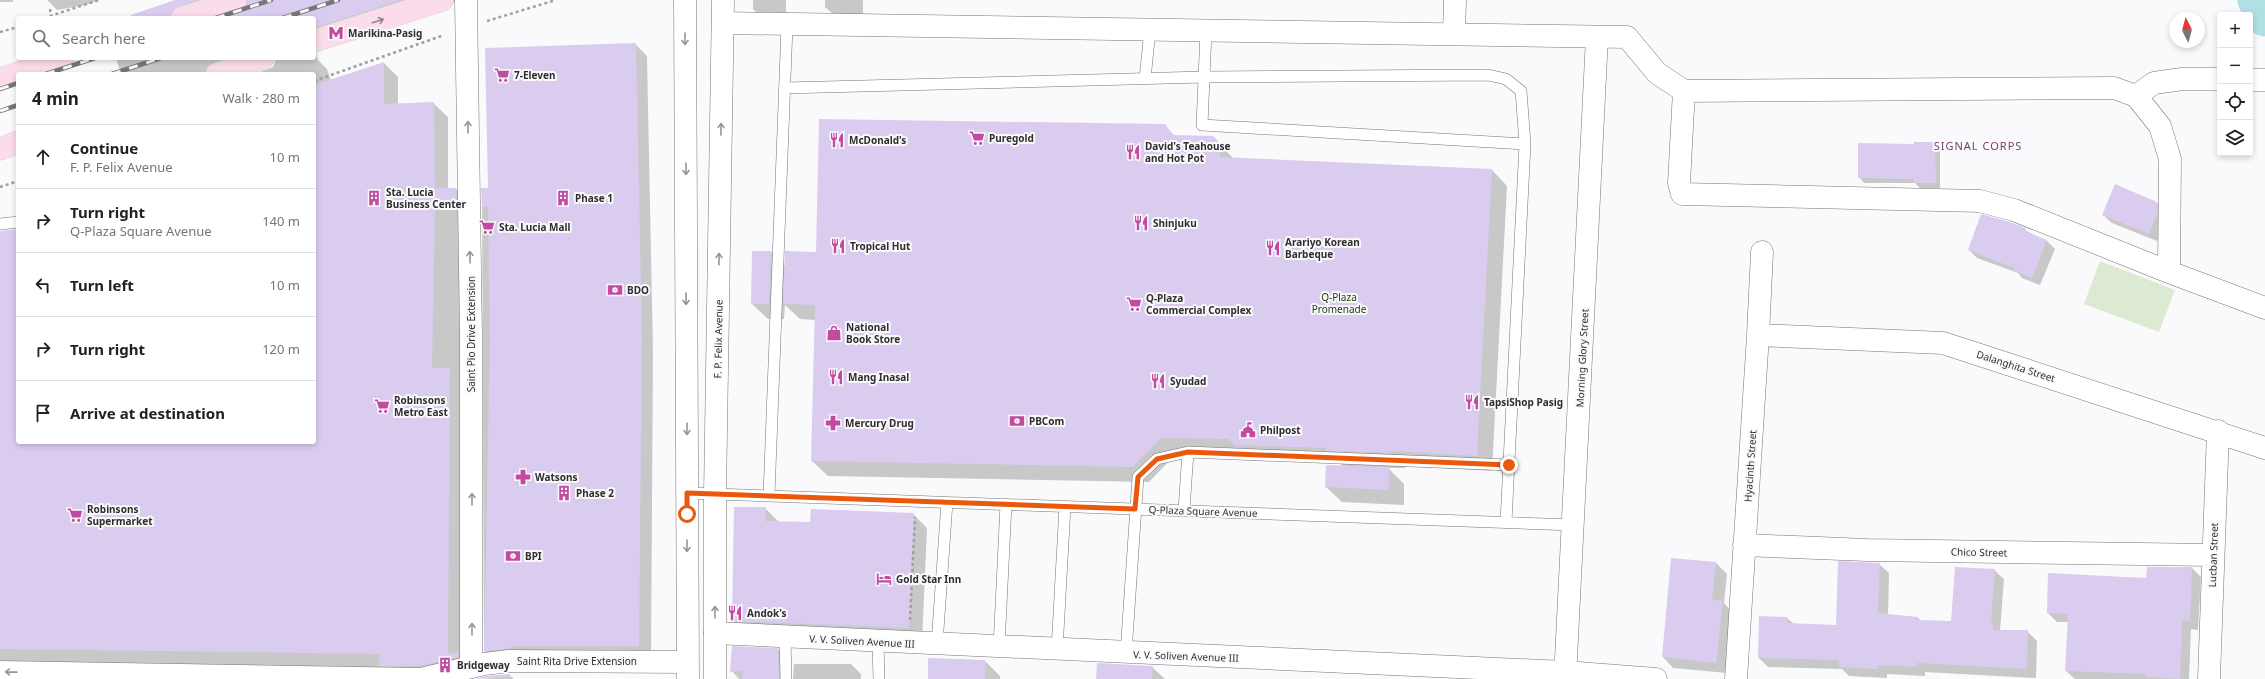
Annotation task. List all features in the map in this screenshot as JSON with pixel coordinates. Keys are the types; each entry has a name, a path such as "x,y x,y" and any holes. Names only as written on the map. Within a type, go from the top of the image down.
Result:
{"main road":[{"path":"188,16 235,0"},
{"path":"316,40 442,0"},
{"path":"21,72 57,60"},
{"path":"223,72 257,60"},
{"path":"0,79 16,74"},
{"path":"0,149 16,143"}],"street":[{"name":"Saint Pio Drive Extension","path":"466,0 471,337 471,667"},
{"path":"685,0 688,671"},
{"name":"F. P. Felix Avenue","path":"715,679 715,494 723,0"},
{"path":"1454,34 1455,0"},
{"path":"723,23 787,26 1627,37 1657,73 1684,91 2114,88 2136,96 2160,126 2170,159 2169,272"},
{"name":"Morning Glory Street","path":"1565,675 1574,525 1597,37"},
{"path":"2136,96 2154,83 2182,79 2217,80"},
{"path":"2253,80 2265,80"},
{"path":"1684,91 1680,183 1682,194 1980,201 2014,210 2169,272 2265,308"},
{"name":"Hyacinth Street","path":"1736,679 1762,252"},
{"name":"Dalanghita Street","path":"1758,335 1943,343 2218,431 2265,448"},
{"name":"Lucban Street","path":"2209,679 2218,431"},
{"name":"Chico Street","path":"1744,544 1866,550 2213,555"},
{"name":"V. V. Soliven Avenue III","path":"715,633 1656,679"},
{"name":"Saint Rita Drive Extension","path":"0,672 420,679 471,667 509,661 688,671"}],"lane":[{"path":"770,495 787,26"},
{"path":"1145,79 1150,30"},
{"path":"1206,31 1202,125 1524,144"},
{"path":"785,88 1204,77 1488,75 1506,79 1521,91 1524,144 1506,522"},
{"path":"0,224 16,222"},
{"path":"1126,653 1138,477 1157,459 1188,452 1509,465"},
{"path":"1184,510 1188,452"},
{"name":"Q-Plaza Square Avenue","path":"687,493 916,500 1574,525"},
{"path":"938,644 947,502"},
{"path":"999,647 1006,504"},
{"path":"1057,650 1065,506"},
{"path":"786,637 786,679"},
{"path":"878,641 878,679"}],"path":[{"path":"50,9 52,16 99,0"},
{"path":"316,80 467,27 554,0"},
{"path":"0,32 16,28"},
{"path":"0,187 16,182"},
{"path":"909,643 916,500"}],"green space":[{"path":"2100,261 2175,290 2159,332 2084,304"}],"building":[{"path":"175,0 196,0 173,10 171,16 131,15"},
{"path":"247,0 401,0 316,27 316,16 226,16 244,8"},
{"path":"636,43 642,339 639,646 511,646 511,649 484,651 490,340 488,207 482,207 481,188 488,188 485,48"},
{"name":"Robinsons Metro East","path":"384,62 384,104 434,102 435,188 456,188 457,207 435,207 432,368 450,368 448,654 458,652 458,657 420,666 378,666 380,654 0,649 0,231 16,229 16,444 316,444 316,84"},
{"name":"Q-Plaza Commercial Complex","path":"819,119 1165,124 1173,135 1213,136 1220,143 1220,157 1492,169 1477,456 1390,451 1389,453 1326,451 1326,448 1235,445 1228,439 1161,438 1133,467 811,461 815,305 783,304 785,251 816,252"},
{"path":"1914,142 1935,142 1936,183 1914,183 1914,179 1858,178 1858,143 1914,144"},
{"path":"2115,184 2157,202 2157,214 2149,234 2102,215"},
{"path":"1981,214 2026,228 2025,232 2047,240 2032,278 2013,270 2014,268 1968,250"},
{"path":"752,251 771,251 769,304 751,304"},
{"path":"1326,465 1389,467 1389,490 1325,487"},
{"path":"734,507 766,507 765,521 810,522 811,509 914,513 909,628 732,621"},
{"path":"1671,558 1716,562 1712,600 1723,601 1716,663 1662,657"},
{"path":"1838,561 1880,563 1878,613 1918,617 1918,620 1951,621 1955,567 1995,569 1991,621 1993,622 1993,630 2028,630 2027,669 1916,663 1916,667 1878,665 1878,669 1839,667 1839,660 1758,658 1759,616 1788,617 1787,623 1836,625"},
{"path":"2147,567 2192,567 2190,621 2182,620 2180,679 2145,677 2145,674 2065,671 2068,614 2047,613 2048,573 2146,578"},
{"path":"732,646 778,648 779,679 742,679 743,671 730,672"},
{"path":"928,658 985,660 985,679 928,679"},
{"path":"1097,663 1153,666 1152,679 1096,679"},
{"path":"510,674 511,677 475,679 486,676"}],"waterway":[{"path":"2257,0 2265,17"}],"railway":[{"path":"222,16 271,0"},
{"path":"289,16 338,0"},
{"path":"52,72 89,60"},
{"path":"118,72 155,60"},
{"path":"0,89 16,84"},
{"path":"0,111 16,106"}],"place":[{"name":"Marikina-Pasig","path":"336,33"},
{"name":"7-Eleven","path":"502,75"},
{"name":"Puregold","path":"977,138"},
{"name":"McDonald's","path":"837,140"},
{"name":"David's Teahouse and Hot Pot","path":"1133,152"},
{"name":"Sta. Lucia Business Center","path":"374,198"},
{"name":"Phase 1","path":"563,198"},
{"name":"Shinjuku","path":"1141,223"},
{"name":"Sta. Lucia Mall","path":"487,227"},
{"name":"Tropical Hut","path":"838,246"},
{"name":"Arariyo Korean Barbeque","path":"1273,248"},
{"name":"BDO","path":"615,290"},
{"name":"Q-Plaza Commercial Complex","path":"1134,304"},
{"name":"National Book Store","path":"834,333"},
{"name":"Mang Inasal","path":"836,377"},
{"name":"Syudad","path":"1158,381"},
{"name":"TapsiShop Pasig","path":"1472,402"},
{"name":"Robinsons Metro East","path":"382,406"},
{"name":"PBCom","path":"1017,421"},
{"name":"Mercury Drug","path":"833,423"},
{"name":"Philpost","path":"1248,430"},
{"name":"Watsons","path":"523,477"},
{"name":"Phase 2","path":"564,493"},
{"name":"Robinsons Supermarket","path":"75,515"},
{"name":"BPI","path":"513,556"},
{"name":"Gold Star Inn","path":"884,579"},
{"name":"Andok's","path":"735,613"},
{"name":"Bridgeway","path":"445,665"}],"district":[{"name":"SIGNAL CORPS","path":"1978,146"}],"route":[{"path":"687,514 687,493 1135,509 1138,477 1157,459 1188,452 1509,465"}],"park label":[{"name":"Q-Plaza Promenade","path":"1339,302"}]}
